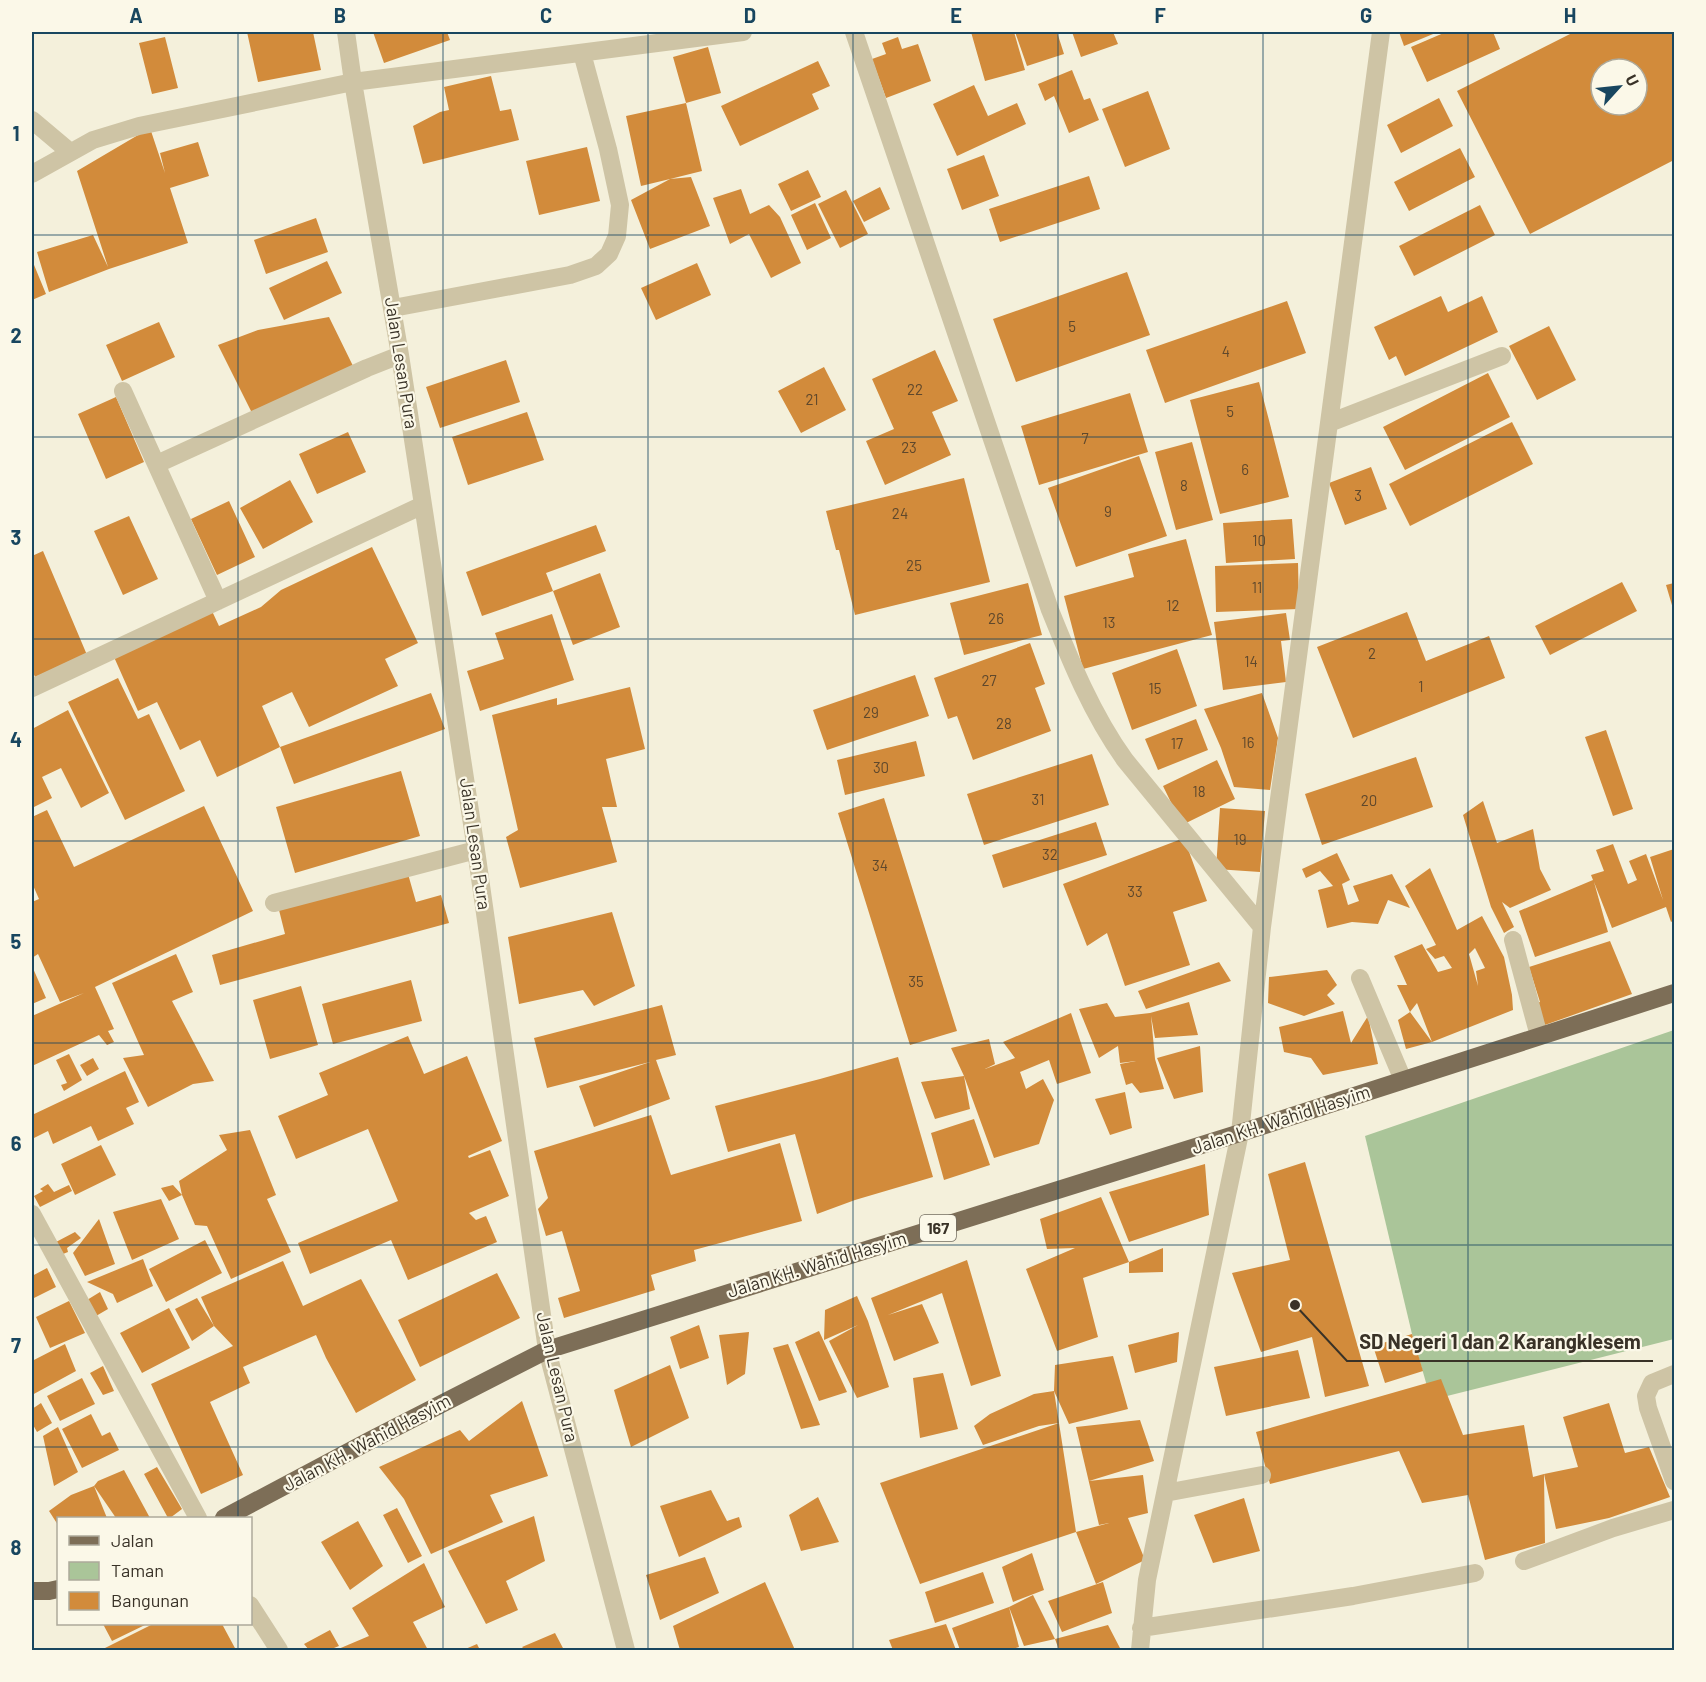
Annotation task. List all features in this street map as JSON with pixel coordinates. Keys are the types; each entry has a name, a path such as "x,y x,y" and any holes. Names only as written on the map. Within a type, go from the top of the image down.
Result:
{"main road":[{"name":"Jalan KH. Wahid Hasyim","path":"226,1517 546,1350 1240,1133 1674,993"},
{"path":"32,1591 57,1589"}],"street":[{"name":"Jalan Lesan Pura","path":"346,32 393,308 476,850 546,1350 626,1650"},
{"path":"32,174 93,140 139,126 353,82 743,32"},
{"path":"854,32 1050,610 1082,686 1107,735 1125,760 1262,927"},
{"path":"1140,1650 1147,1580 1240,1133 1262,927 1381,32"},
{"path":"393,308 570,275 596,266 609,254 618,236 620,205 582,53"},
{"path":"35,123 70,152"},
{"path":"157,464 400,355"},
{"path":"1329,423 1502,356"},
{"path":"123,391 218,601"},
{"path":"33,684 423,505"},
{"path":"274,903 476,850"},
{"path":"1513,940 1539,1036"},
{"path":"1360,978 1403,1080"},
{"path":"32,1214 197,1517"},
{"path":"1674,1374 1652,1383 1646,1396 1647,1408 1674,1481"},
{"path":"1166,1493 1262,1475"},
{"path":"1524,1561 1613,1527 1674,1510"},
{"path":"1141,1628 1353,1596 1474,1573"},
{"path":"252,1608 279,1650"}],"green space":[{"path":"1674,1030 1674,1339 1431,1400 1412,1334 1365,1136"}],"building":[{"path":"247,32 313,32 321,70 258,82"},
{"path":"373,32 447,32 450,40 384,63"},
{"path":"971,32 1014,32 1025,70 985,81"},
{"path":"1015,32 1057,32 1064,54 1027,66"},
{"path":"1072,32 1113,32 1118,44 1081,57"},
{"path":"1399,32 1438,32 1404,46"},
{"path":"1446,32 1493,32 1500,49 1427,82 1411,47"},
{"path":"1574,32 1674,32 1674,160 1530,234 1457,91"},
{"path":"165,37 178,88 152,94 139,43"},
{"path":"898,37 902,49 918,44 931,81 886,98 872,59 886,54 882,43"},
{"path":"708,47 721,93 686,103 673,57"},
{"path":"818,61 830,86 812,94 819,109 740,146 721,106"},
{"path":"1072,70 1084,100 1090,98 1099,120 1069,133 1054,96 1045,101 1038,84"},
{"path":"491,76 500,111 511,109 519,140 423,164 413,126 440,112 449,110 444,87"},
{"path":"974,85 988,116 1017,103 1026,124 957,156 933,104"},
{"path":"1148,91 1170,149 1125,167 1102,109"},
{"path":"1439,98 1453,126 1401,153 1387,125"},
{"path":"686,103 702,171 641,186 626,116"},
{"path":"150,128 165,173 160,153 198,142 209,176 170,188 188,243 49,292 37,252 93,235 108,267 77,171"},
{"path":"587,147 600,201 539,215 526,161"},
{"path":"1460,148 1475,177 1409,211 1394,182"},
{"path":"984,155 999,196 962,210 947,169"},
{"path":"808,170 821,197 791,211 778,184"},
{"path":"1089,176 1100,209 1000,242 989,209"},
{"path":"691,177 710,226 650,249 631,200 670,179"},
{"path":"880,187 890,209 864,222 853,201"},
{"path":"741,189 750,214 769,205 780,217 801,263 771,278 749,234 730,244 713,198"},
{"path":"846,190 868,234 840,248 818,204"},
{"path":"815,203 831,238 807,250 791,215"},
{"path":"1480,205 1495,235 1414,276 1399,246"},
{"path":"316,218 328,252 266,274 254,240"},
{"path":"32,260 46,294 32,300"},
{"path":"327,261 342,293 284,320 269,288"},
{"path":"697,263 711,295 656,320 641,288"},
{"path":"1127,272 1150,335 1016,382 993,319"},
{"path":"1441,296 1448,312 1482,296 1498,332 1405,376 1396,356 1389,360 1374,327"},
{"path":"1287,301 1306,353 1165,403 1146,350"},
{"path":"329,317 354,368 253,415 218,345 258,330"},
{"path":"159,322 175,357 122,381 106,345"},
{"path":"1549,326 1576,380 1537,400 1509,346"},
{"path":"935,350 958,401 932,412 951,455 885,485 866,441 894,429 872,379"},
{"path":"506,360 520,402 440,428 426,387"},
{"path":"824,367 846,410 801,433 778,391"},
{"path":"1488,373 1510,417 1405,470 1383,427"},
{"path":"1259,382 1289,497 1220,514 1190,400"},
{"path":"1130,393 1148,452 1039,485 1021,426"},
{"path":"116,397 144,462 106,479 78,414"},
{"path":"527,412 544,460 468,485 452,437"},
{"path":"1512,422 1533,464 1410,526 1389,484"},
{"path":"348,432 366,472 317,494 299,454"},
{"path":"1192,442 1213,520 1176,530 1155,452"},
{"path":"1139,456 1167,536 1076,567 1048,488"},
{"path":"1371,467 1387,509 1345,525 1329,483"},
{"path":"964,478 990,582 855,615 839,550 836,550 826,511"},
{"path":"290,480 313,522 263,549 240,508"},
{"path":"229,501 255,557 217,575 191,519"},
{"path":"129,516 158,579 123,595 94,531"},
{"path":"1292,519 1295,559 1226,563 1223,523"},
{"path":"596,525 606,551 546,573 553,591 482,616 466,572"},
{"path":"1186,539 1212,635 1083,669 1064,596 1134,577 1128,554"},
{"path":"372,547 418,643 385,659 398,686 309,727 292,692 262,706 280,747 217,777 200,740 180,750 157,702 138,711 114,657 212,611 219,626 261,607 281,590"},
{"path":"43,551 87,655 35,677 32,670 32,556"},
{"path":"1298,563 1299,609 1216,612 1215,566"},
{"path":"600,573 620,627 573,645 553,591"},
{"path":"1622,582 1637,611 1550,655 1535,626"},
{"path":"1028,583 1042,635 964,655 950,603"},
{"path":"1674,583 1674,612 1666,585"},
{"path":"1407,612 1426,661 1489,636 1505,678 1353,738 1317,647"},
{"path":"1286,613 1290,640 1281,641 1286,682 1223,690 1214,622"},
{"path":"552,614 574,680 480,711 467,671 504,659 495,633"},
{"path":"1030,643 1045,684 1035,688 1051,731 973,760 957,716 948,719 934,678"},
{"path":"1177,649 1197,706 1132,730 1112,673"},
{"path":"915,675 929,716 827,750 813,710"},
{"path":"118,678 138,719 149,714 185,791 125,820 68,702"},
{"path":"630,687 645,749 606,759 617,807 602,807 617,862 520,888 506,837 518,830 492,715 557,698 557,705"},
{"path":"431,693 445,729 294,784 280,747"},
{"path":"1262,693 1278,738 1270,790 1234,787 1221,748 1204,709"},
{"path":"68,710 109,793 81,808 61,768 42,777 52,798 32,808 32,729"},
{"path":"1196,719 1208,750 1158,770 1145,739"},
{"path":"1606,730 1633,809 1613,816 1585,737"},
{"path":"916,741 925,776 845,795 837,760"},
{"path":"1092,754 1109,805 984,845 967,794"},
{"path":"1416,757 1433,807 1322,845 1305,794"},
{"path":"1217,760 1235,799 1182,825 1163,786"},
{"path":"401,771 420,836 295,873 276,807"},
{"path":"884,798 957,1031 910,1045 838,813"},
{"path":"1483,801 1497,843 1533,829 1540,869 1551,890 1510,908 1502,902 1514,927 1504,933 1491,907 1463,815"},
{"path":"204,806 253,911 95,987 114,1029 108,1031 114,1042 107,1045 99,1035 32,1066 32,1016 84,993 60,1002 38,954 32,958 32,902 39,899 32,883 32,817 47,810 74,867"},
{"path":"1220,808 1265,811 1260,872 1216,869"},
{"path":"1096,822 1107,855 1003,888 992,855"},
{"path":"1184,838 1207,901 1173,912 1190,965 1125,986 1107,933 1087,946 1063,884"},
{"path":"1613,844 1628,884 1637,880 1629,861 1646,854 1663,900 1650,857 1674,849 1674,920 1671,922 1666,907 1612,928 1594,882 1608,932 1535,957 1519,911 1593,880 1591,875 1604,871 1596,850"},
{"path":"1337,853 1350,880 1342,884 1348,905 1359,901 1353,886 1392,874 1410,908 1388,900 1378,924 1352,922 1327,928 1318,890 1333,886 1320,871 1306,878 1302,869"},
{"path":"1430,868 1457,930 1482,916 1504,957 1513,1010 1432,1042 1417,1003 1410,1012 1397,985 1407,985 1394,956 1422,944 1438,972 1452,968 1444,956 1435,959 1426,949 1436,945 1405,886","holes":["1475,948 1485,968 1476,971 1478,986 1469,954"]},
{"path":"408,874 416,902 441,895 449,923 220,985 212,955 285,934 279,910"},
{"path":"612,912 635,986 594,1006 583,990 519,1004 508,937"},
{"path":"1610,941 1632,994 1542,1026 1534,1004 1540,1002 1529,967"},
{"path":"176,954 193,992 172,1001 214,1081 193,1084 148,1107 123,1058 144,1055 112,983"},
{"path":"1219,962 1231,981 1146,1009 1138,991"},
{"path":"32,966 46,998 32,1004"},
{"path":"1327,970 1337,985 1327,995 1335,1004 1304,1016 1268,1003 1269,977"},
{"path":"411,980 422,1021 333,1044 322,1004"},
{"path":"301,986 318,1045 270,1059 253,1000"},
{"path":"1189,1002 1198,1035 1155,1038 1151,1016 1155,1059 1164,1089 1140,1093 1132,1083 1126,1085 1120,1064 1136,1061 1120,1063 1118,1046 1099,1058 1079,1009 1107,1003 1115,1017 1150,1013"},
{"path":"662,1005 676,1055 656,1060 670,1099 594,1127 579,1086 650,1062 547,1088 534,1038"},
{"path":"1343,1011 1351,1043 1368,1016 1378,1064 1323,1075 1311,1058 1284,1052 1279,1027"},
{"path":"1410,1012 1432,1042 1406,1049 1398,1020"},
{"path":"1071,1013 1091,1073 1057,1084 1049,1060 1020,1072 1026,1089 1043,1079 1054,1100 1039,1144 994,1158 964,1076 951,1048 989,1039 995,1064 985,1069 1015,1058 1003,1042"},
{"path":"408,1036 424,1074 467,1056 502,1141 468,1156 469,1158 490,1150 509,1196 469,1213 476,1220 486,1216 497,1242 408,1280 391,1240 310,1274 298,1243 398,1201 368,1129 296,1159 278,1116 328,1095 319,1073"},
{"path":"1200,1046 1203,1092 1174,1099 1157,1058"},
{"path":"69,1054 82,1080 64,1091 61,1085 67,1083 56,1060"},
{"path":"898,1057 933,1177 817,1214 795,1134 728,1152 715,1106"},
{"path":"93,1058 99,1069 87,1076 80,1065"},
{"path":"125,1071 139,1102 126,1108 134,1124 98,1141 91,1126 53,1144 48,1131 32,1139 32,1115"},
{"path":"964,1076 970,1109 935,1119 921,1082"},
{"path":"1125,1092 1132,1128 1110,1135 1095,1099"},
{"path":"651,1115 671,1175 780,1143 802,1221 694,1250 696,1261 651,1275 655,1290 564,1318 558,1298 580,1291 562,1231 546,1236 538,1209 548,1198 534,1151"},
{"path":"974,1119 990,1165 944,1180 931,1133"},
{"path":"250,1130 276,1195 267,1199 291,1252 231,1279 207,1226 195,1225 182,1195 179,1181 227,1150 219,1135"},
{"path":"101,1145 116,1175 75,1195 61,1164"},
{"path":"1305,1162 1369,1386 1325,1397 1312,1337 1261,1352 1232,1273 1290,1260 1268,1174"},
{"path":"1205,1164 1209,1215 1129,1242 1109,1192"},
{"path":"48,1184 54,1192 69,1185 72,1191 40,1207 34,1196 43,1191 40,1189"},
{"path":"173,1185 182,1195 169,1201 161,1188"},
{"path":"1101,1197 1129,1262 1083,1278 1098,1337 1057,1351 1026,1269 1075,1248 1047,1249 1040,1219"},
{"path":"161,1199 179,1239 132,1260 113,1212"},
{"path":"99,1219 115,1264 85,1276 73,1253"},
{"path":"75,1232 81,1238 67,1248 68,1252 63,1254 56,1242"},
{"path":"205,1240 222,1273 166,1302 149,1269"},
{"path":"1163,1248 1163,1272 1129,1273 1129,1262"},
{"path":"143,1259 153,1286 117,1303 113,1294 87,1282"},
{"path":"967,1260 1001,1376 971,1386 942,1293 888,1315 922,1304 939,1343 894,1361 871,1298"},
{"path":"283,1261 303,1306 361,1279 416,1380 356,1413 316,1335 243,1367 250,1383 210,1402 243,1475 201,1494 151,1384 233,1346 214,1326 201,1297"},
{"path":"47,1268 56,1287 32,1299 32,1276"},
{"path":"497,1273 520,1318 420,1367 398,1320"},
{"path":"100,1292 108,1309 96,1316 87,1300"},
{"path":"857,1296 868,1321 889,1387 857,1398 829,1341 858,1325 824,1340 825,1310"},
{"path":"197,1298 214,1326 192,1341 175,1309"},
{"path":"69,1301 85,1333 50,1348 36,1317"},
{"path":"169,1308 190,1348 142,1373 120,1333"},
{"path":"699,1325 709,1358 680,1369 670,1337"},
{"path":"819,1331 847,1392 819,1401 795,1342"},
{"path":"749,1332 745,1374 727,1385 719,1335"},
{"path":"1179,1332 1177,1362 1135,1373 1128,1345"},
{"path":"1412,1334 1423,1371 1385,1383 1373,1346"},
{"path":"65,1344 76,1371 32,1395 32,1361"},
{"path":"788,1344 820,1425 801,1429 773,1348"},
{"path":"1298,1350 1310,1398 1226,1416 1214,1367"},
{"path":"1113,1356 1128,1409 1069,1424 1054,1391 1055,1365"},
{"path":"670,1365 689,1418 631,1447 614,1390"},
{"path":"103,1366 114,1391 103,1395 90,1373"},
{"path":"943,1373 958,1429 920,1438 913,1378"},
{"path":"82,1378 95,1404 60,1421 47,1396"},
{"path":"1441,1379 1463,1435 1524,1425 1533,1477 1544,1474 1545,1543 1485,1560 1468,1495 1422,1503 1399,1451 1270,1484 1256,1432"},
{"path":"1054,1391 1059,1423 1039,1426 983,1445 974,1426 990,1414 1034,1394"},
{"path":"522,1401 548,1476 490,1495 503,1522 431,1554 404,1499 379,1467 460,1430 469,1441"},
{"path":"41,1403 52,1423 37,1432 32,1423 32,1409"},
{"path":"1609,1403 1625,1453 1649,1447 1670,1497 1609,1518 1556,1529 1544,1474 1578,1467 1563,1417"},
{"path":"91,1414 102,1436 110,1432 119,1450 82,1468 62,1429"},
{"path":"1140,1420 1154,1461 1089,1481 1143,1475 1148,1513 1128,1518 1145,1560 1096,1584 1076,1532 1109,1523 1099,1525 1076,1427"},
{"path":"1059,1423 1076,1532 920,1584 880,1483"},
{"path":"58,1427 78,1472 54,1486 43,1436"},
{"path":"157,1467 182,1509 171,1517 167,1517 144,1474"},
{"path":"124,1470 149,1517 115,1517 94,1486 98,1481"},
{"path":"94,1486 107,1517 57,1517 57,1523 49,1511 71,1495"},
{"path":"711,1490 727,1521 739,1517 742,1527 679,1557 660,1506"},
{"path":"818,1497 839,1542 801,1551 789,1515"},
{"path":"1244,1498 1260,1551 1213,1563 1194,1515"},
{"path":"397,1508 422,1556 408,1563 383,1515"},
{"path":"534,1516 545,1561 506,1581 518,1610 486,1624 448,1551"},
{"path":"358,1521 383,1566 350,1590 321,1542"},
{"path":"1032,1553 1044,1590 1013,1602 1002,1567"},
{"path":"705,1557 719,1593 660,1620 646,1575"},
{"path":"424,1563 445,1607 413,1622 428,1650 336,1650 369,1636 352,1608"},
{"path":"983,1572 994,1603 935,1623 925,1592"},
{"path":"765,1582 795,1650 728,1650 726,1648 680,1650 673,1626"},
{"path":"1103,1582 1112,1613 1062,1632 1048,1601"},
{"path":"1033,1595 1055,1639 1024,1646 1009,1607"},
{"path":"1009,1607 1019,1647 1010,1650 960,1650 952,1628"},
{"path":"946,1624 956,1650 893,1650 889,1640"},
{"path":"104,1625 145,1625 112,1641"},
{"path":"151,1625 223,1625 236,1650 101,1650"},
{"path":"1108,1625 1121,1650 1059,1650 1055,1639"},
{"path":"330,1630 339,1646 329,1650 309,1650 304,1644"},
{"path":"555,1633 564,1650 525,1650 522,1647"},
{"path":"477,1644 480,1650 463,1650"}],"place":[{"name":"SD Negeri 1 dan 2 Karangklesem","path":"1295,1305"}]}
